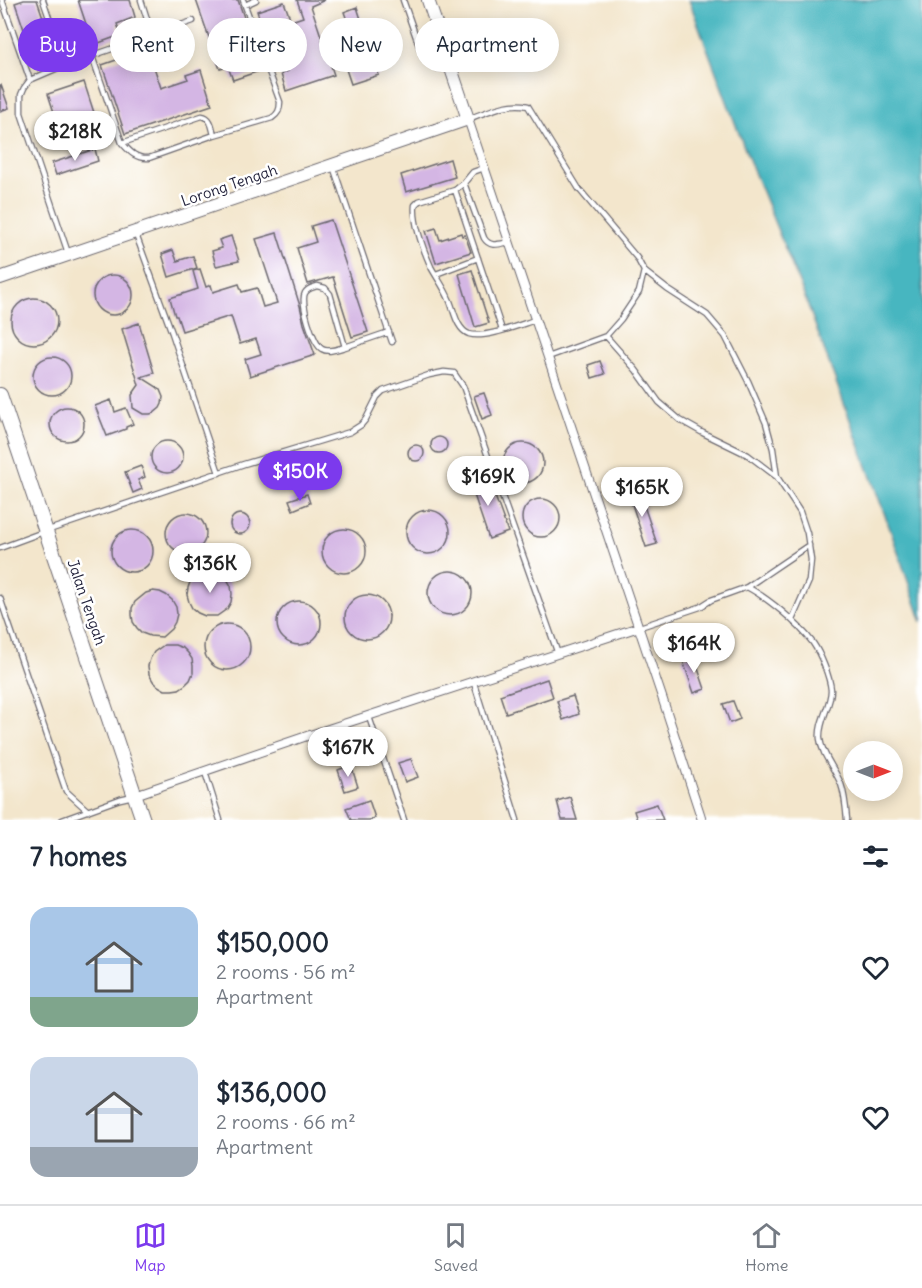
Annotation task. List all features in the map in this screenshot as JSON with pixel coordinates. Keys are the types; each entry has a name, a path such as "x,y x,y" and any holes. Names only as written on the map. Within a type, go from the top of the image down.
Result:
{"main road":[{"name":"Jalan Tengah","path":"0,395 143,820"}],"street":[{"path":"428,0 434,18"},
{"path":"452,72 702,820"},
{"name":"Lorong Tengah","path":"0,278 468,119"},
{"path":"135,795 639,627"}],"lane":[{"path":"2,0 30,80"},
{"path":"43,0 49,18"},
{"path":"141,0 147,18"},
{"path":"98,72 122,143 132,154 143,158 272,118 276,116 280,102 244,3 256,0"},
{"path":"403,0 415,34"},
{"path":"49,72 30,80 24,88 21,95 21,113 69,255"},
{"path":"468,119 510,105 528,106 579,189 637,258 644,271 666,289 707,315 724,336 748,381 766,423 777,477"},
{"path":"122,143 202,116 209,120 214,135"},
{"path":"333,166 392,342"},
{"path":"484,168 472,172 455,190 424,199 415,205 415,222 435,274 443,285 463,331 478,334 536,320"},
{"path":"464,183 487,243 491,245 509,242"},
{"path":"455,190 501,330"},
{"path":"135,232 219,473"},
{"path":"435,274 478,258"},
{"path":"548,357 606,336 621,319 639,292 644,271"},
{"path":"345,347 328,290 321,286 308,289 303,303 310,329 318,345 324,350 345,347 389,332"},
{"path":"606,336 636,370 659,402 680,420 748,455 777,477 800,512 807,533 811,560 809,581 792,620"},
{"path":"0,548 219,473 350,432 366,419 377,397 383,391 444,372 454,374 463,386 558,654"},
{"path":"639,627 747,587 809,545"},
{"path":"747,587 792,620 813,644 826,671 831,689 820,729 820,739 841,785 847,820"},
{"path":"0,598 66,791 88,811"},
{"path":"474,682 518,820"},
{"path":"369,717 404,820"},
{"path":"205,772 220,820"},
{"path":"62,820 135,795"}],"water":[{"path":"689,0 922,0 922,622 806,300 746,152"}],"building":[{"path":"37,0 43,18 20,18 15,3"},
{"path":"78,0 130,0 135,17 110,18 110,39 98,43 98,18 84,18"},
{"path":"196,0 238,0 244,18 207,18 207,32"},
{"path":"297,0 325,0 311,6 319,30 319,72 333,72 334,75 286,91 281,74 307,72 307,18 300,18 303,17"},
{"path":"284,2 290,18 259,18 257,11"},
{"path":"357,7 361,18 346,18 344,12"},
{"path":"110,62 110,72 156,72 161,88 188,79 186,75 201,70 212,105 125,134 102,65"},
{"path":"230,72 256,72 233,80"},
{"path":"347,72 378,72 379,75 351,84"},
{"path":"84,82 98,125 62,137 48,94"},
{"path":"0,85 9,108 0,111"},
{"path":"95,149 98,161 56,175 52,163"},
{"path":"450,159 455,177 406,192 401,175"},
{"path":"331,220 368,332 352,337 333,277 308,284 297,248 316,242 311,226"},
{"path":"436,228 440,240 461,233 462,236 465,235 471,252 436,263 426,231"},
{"path":"277,233 315,355 250,376 245,359 261,354 256,339 240,344 231,316 182,331 170,298 198,289 193,271 200,269 206,287 211,285 213,292 239,284 242,292 257,288 263,307 277,303 256,239"},
{"path":"231,236 239,261 216,266 212,251 222,248 219,240"},
{"path":"173,250 177,261 193,256 197,268 169,277 162,254"},
{"path":"472,270 489,323 475,327 459,274"},
{"path":"113,275 121,276 127,281 132,287 132,303 127,309 121,314 113,315 105,314 99,309 94,303 93,295 94,287 99,281 105,276"},
{"path":"34,298 50,305 57,321 50,337 34,344 18,337 11,321 18,305"},
{"path":"139,323 154,373 141,377 157,387 163,397 160,408 150,414 143,414 133,408 132,395 139,385 122,329"},
{"path":"52,357 65,363 71,376 65,389 52,395 39,389 33,376 39,363"},
{"path":"600,361 605,374 592,378 588,365"},
{"path":"484,393 492,415 482,419 474,396"},
{"path":"111,400 115,412 126,408 133,424 107,436 95,406"},
{"path":"67,407 79,412 84,424 79,436 67,441 55,436 50,424 55,412"},
{"path":"439,437 445,439 447,445 445,451 439,453 433,451 431,445 433,439"},
{"path":"167,441 178,446 183,457 178,468 167,473 156,468 151,457 156,446"},
{"path":"523,443 537,449 543,463 537,477 523,483 509,477 503,463 509,449"},
{"path":"416,445 422,447 424,453 422,459 416,461 410,459 408,453 410,447"},
{"path":"141,466 145,477 138,480 142,489 133,493 125,472"},
{"path":"487,474 508,532 489,539 469,480"},
{"path":"638,488 657,544 646,547 628,492"},
{"path":"307,494 310,503 293,510 289,500"},
{"path":"541,499 555,504 560,518 555,532 541,537 527,532 522,518 527,504"},
{"path":"428,510 437,511 444,516 449,523 449,541 444,548 437,553 428,554 419,553 412,548 407,541 406,532 407,523 412,516 419,511"},
{"path":"186,513 194,514 200,519 205,525 205,541 200,547 194,552 186,553 178,552 172,547 167,541 166,533 167,525 172,519 178,514"},
{"path":"240,514 247,517 250,524 247,531 240,534 233,531 230,524 233,517"},
{"path":"344,529 353,530 360,535 365,542 365,560 360,567 353,572 344,573 335,572 328,567 323,560 322,551 323,542 328,535 335,530"},
{"path":"132,530 147,536 153,551 147,566 132,572 117,566 111,551 117,536"},
{"path":"208,571 222,574 231,586 231,602 227,609 217,616 205,616 198,613 192,608 187,595 190,582 195,576"},
{"path":"450,571 459,572 466,577 471,584 471,602 466,609 459,614 450,615 441,614 434,609 429,602 428,593 429,584 434,577 441,572"},
{"path":"153,591 166,595 176,607 175,622 162,637 142,633 133,622 132,608 135,602 146,593"},
{"path":"367,595 376,596 383,601 388,608 388,626 383,633 376,638 367,639 358,638 351,633 346,626 345,617 346,608 351,601 358,596"},
{"path":"299,601 308,602 315,607 320,614 320,632 315,639 308,644 299,645 290,644 283,639 278,632 277,623 278,614 283,607 290,602"},
{"path":"227,624 243,631 250,647 243,663 227,670 211,663 204,647 211,631"},
{"path":"164,645 183,648 192,659 193,673 190,680 179,689 165,690 153,681 149,674 150,659 154,652"},
{"path":"693,654 705,689 694,693 682,658"},
{"path":"547,679 553,697 506,713 500,695"},
{"path":"573,696 579,714 563,720 557,701"},
{"path":"733,701 740,719 730,723 723,704"},
{"path":"411,759 418,777 405,782 398,763"},
{"path":"351,765 358,787 345,791 338,770"},
{"path":"570,797 577,820 562,820 557,801"},
{"path":"369,800 375,818 351,820 346,808"},
{"path":"657,804 663,820 637,820 634,811"}]}
